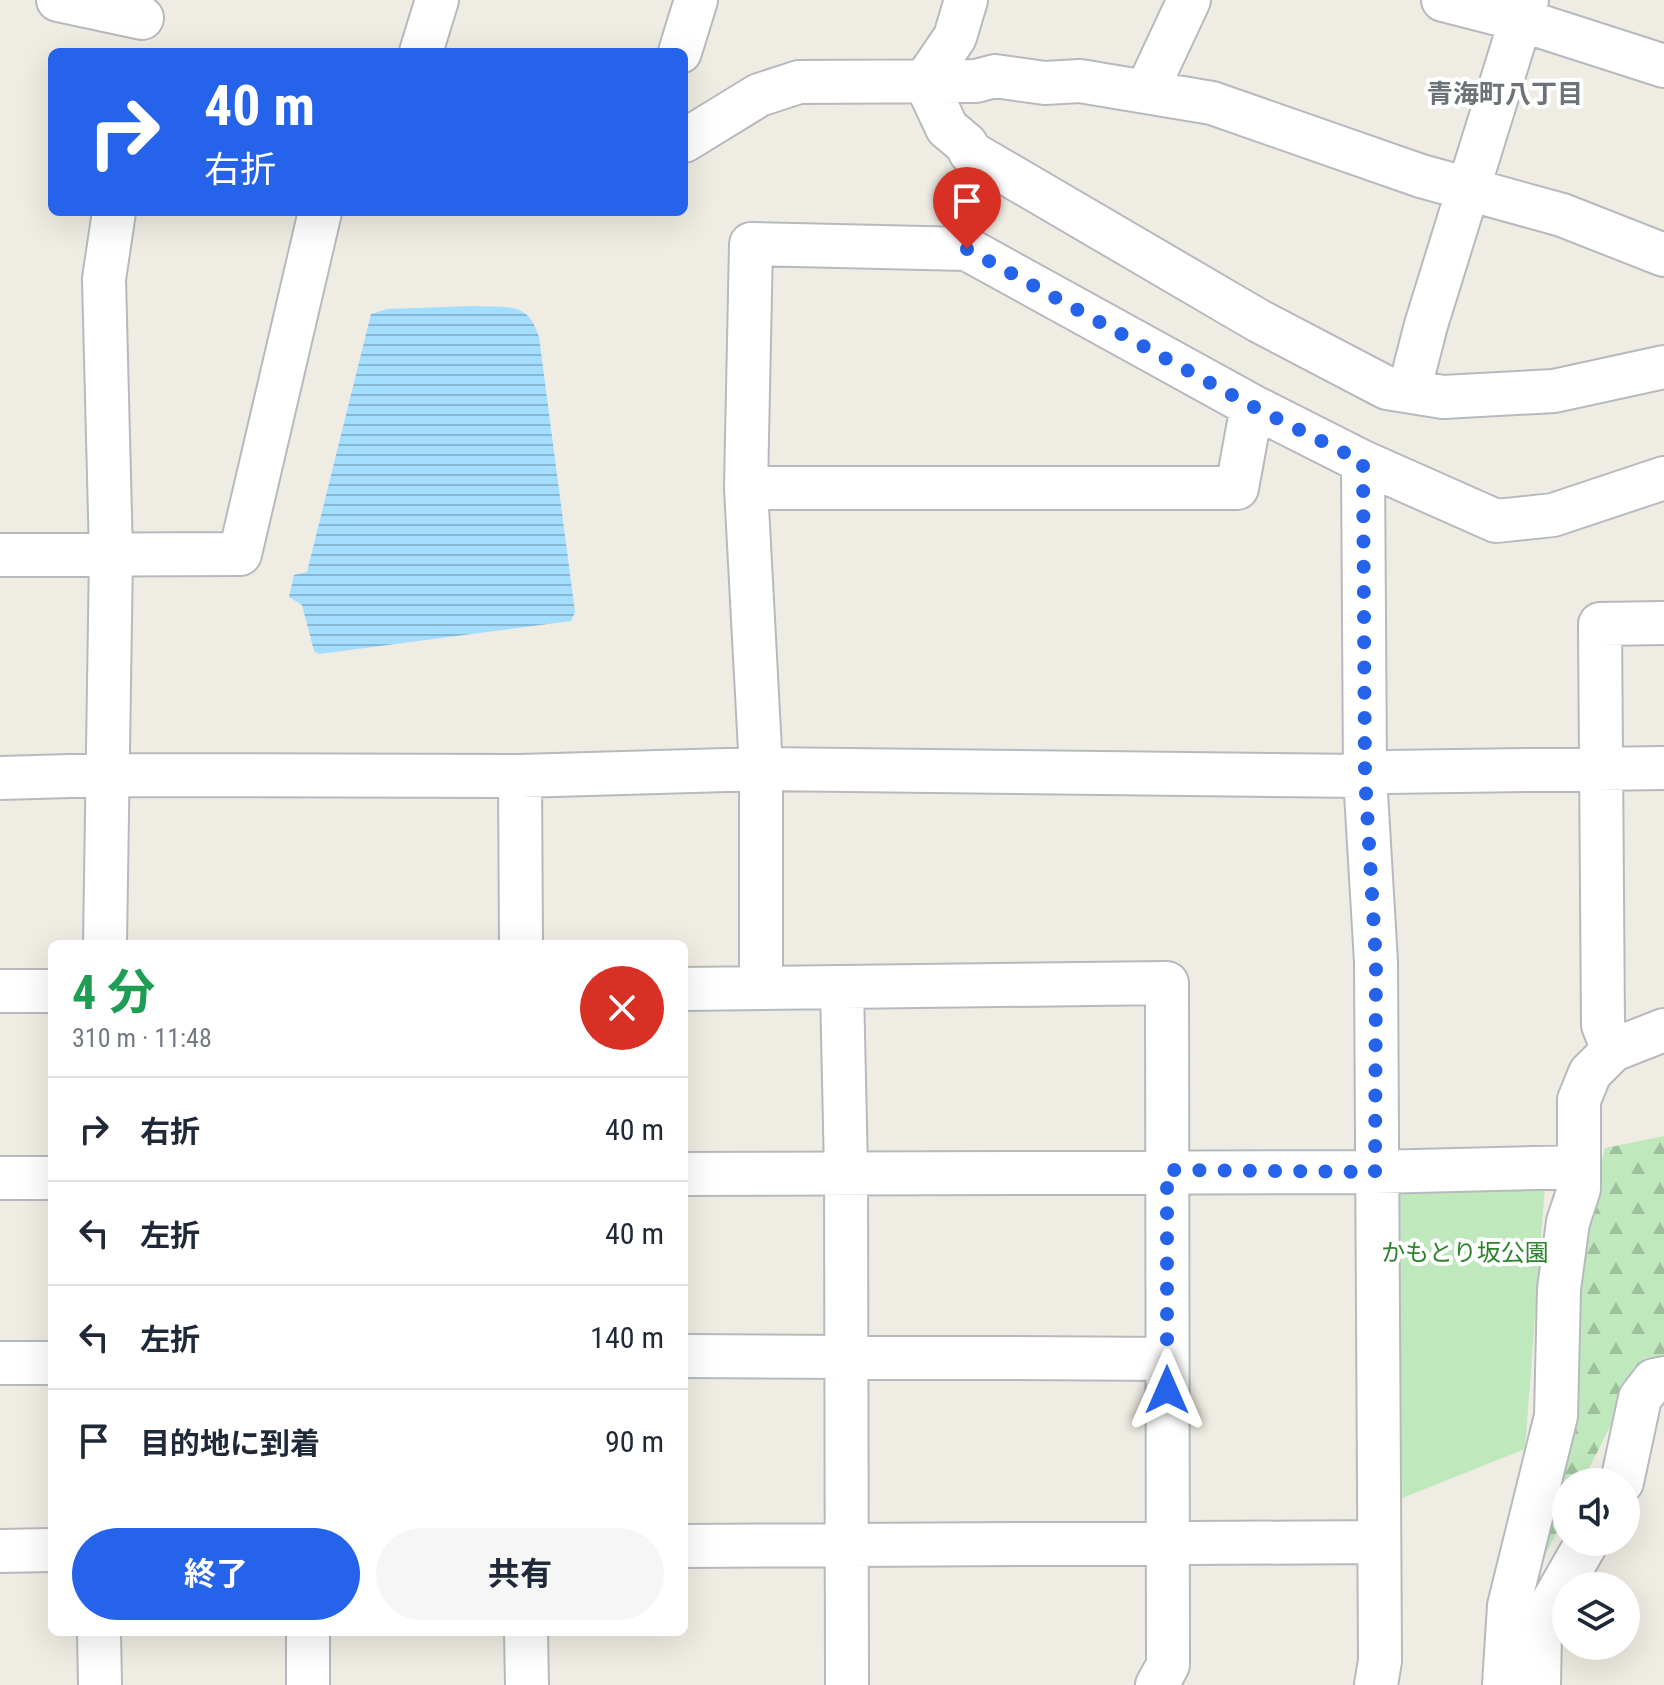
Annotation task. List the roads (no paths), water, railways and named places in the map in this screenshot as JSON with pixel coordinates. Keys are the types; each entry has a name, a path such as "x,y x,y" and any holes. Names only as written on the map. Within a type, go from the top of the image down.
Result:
{"street":[{"path":"58,0 142,23"},
{"path":"422,48 437,0"},
{"path":"681,48 696,0"},
{"path":"925,81 955,37 966,0"},
{"path":"1147,90 1189,0"},
{"path":"1443,0 1524,10 1664,66"},
{"path":"1409,391 1524,10"},
{"path":"688,139 759,95 799,82 976,81 995,76 1147,90 1212,103 1421,176 1562,215 1664,255"},
{"path":"925,81 947,128 966,144 970,152 1259,321 1387,388 1443,397 1554,391 1664,367"},
{"path":"105,940 105,775 111,555 104,279 113,216"},
{"path":"0,555 240,554 319,216"},
{"path":"761,988 761,769 746,488 751,244 967,249 1252,406 1363,462 1496,521 1553,515 1664,478"},
{"path":"746,488 1237,488 1252,406"},
{"path":"1363,462 1365,776 1376,962 1380,1661 1376,1685"},
{"path":"1613,1050 1603,1025 1600,624 1664,623"},
{"path":"0,778 105,775 520,776 761,769 1365,776 1385,772 1664,768"},
{"path":"520,776 521,940"},
{"path":"688,989 1167,983 1168,1665 1157,1685"},
{"path":"842,987 846,1172 847,1685"},
{"path":"0,991 48,991"},
{"path":"1504,1685 1509,1606 1556,1416 1559,1289 1568,1222 1579,1189 1579,1100 1590,1073 1613,1050 1664,1030"},
{"path":"688,1174 1167,1170 1375,1172 1579,1167"},
{"path":"0,1178 48,1178"},
{"path":"688,1356 1167,1359"},
{"path":"0,1363 48,1363"},
{"path":"1625,1468 1640,1398 1654,1380 1664,1378"},
{"path":"688,1546 1379,1542"},
{"path":"0,1551 48,1550"},
{"path":"1539,1685 1540,1635 1552,1603 1579,1556"},
{"path":"99,1636 100,1685"},
{"path":"308,1636 308,1685"},
{"path":"526,1636 527,1685"}],"water":[{"path":"507,307 523,312 539,337 575,612 571,621 319,654 314,651 302,605 289,597 294,575 307,572 371,314 387,309"}],"district":[{"name":"青海町八丁目","path":"1505,94"}],"park label":[{"name":"かもとり坂公園","path":"1465,1253"}]}
